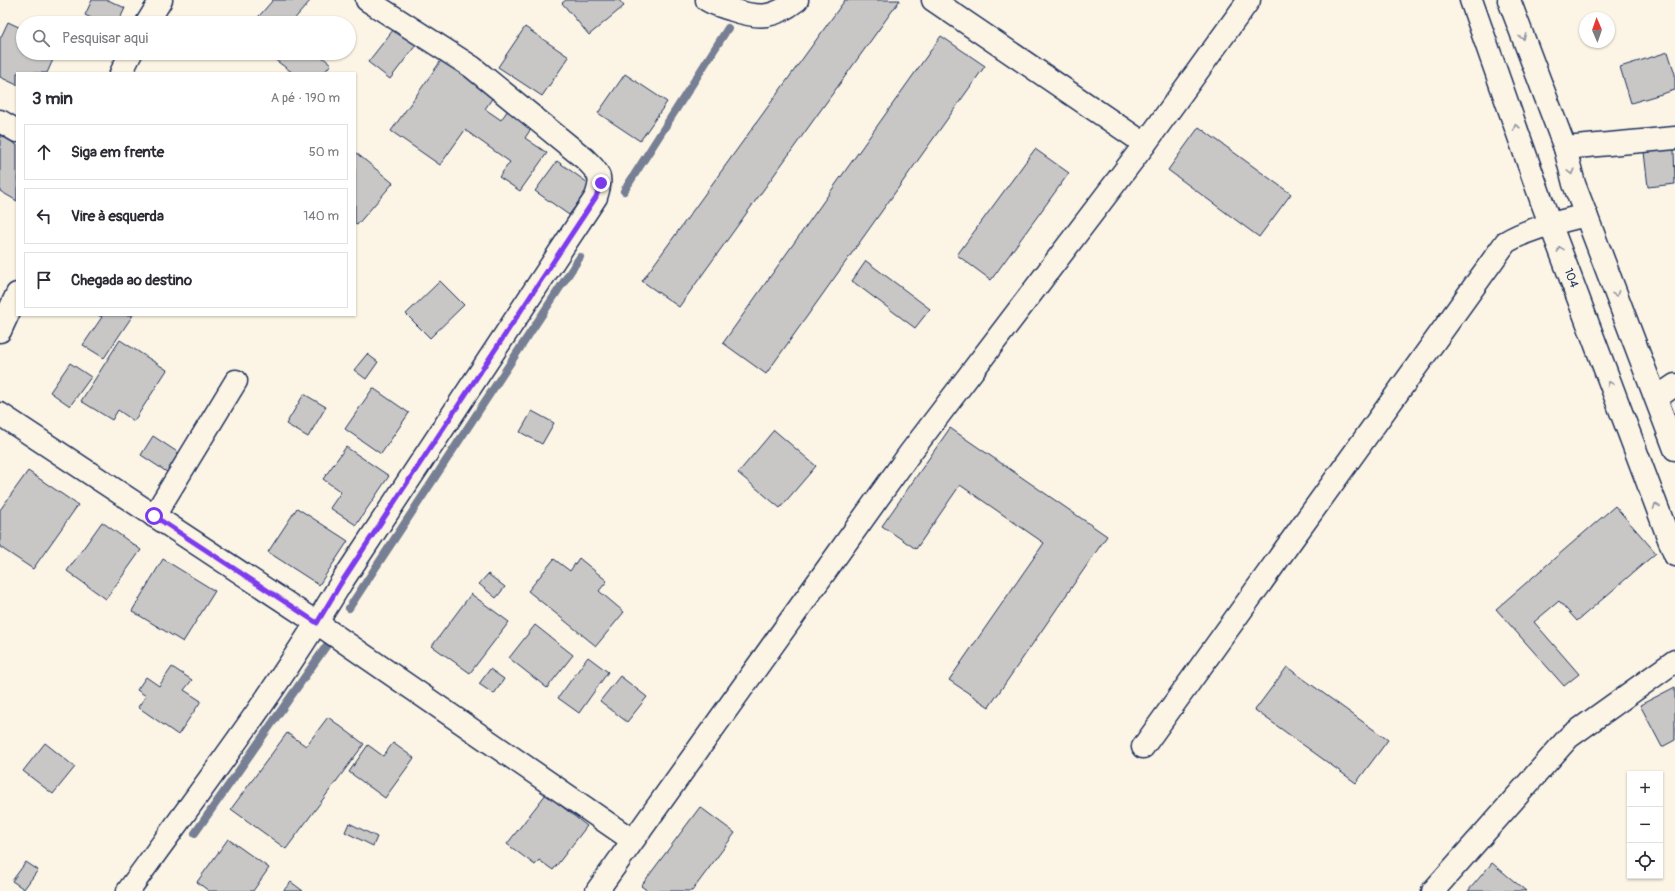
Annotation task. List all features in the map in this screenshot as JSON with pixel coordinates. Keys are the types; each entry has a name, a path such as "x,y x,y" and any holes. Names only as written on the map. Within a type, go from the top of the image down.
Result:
{"street":[{"path":"151,16 161,0"},
{"path":"128,891 235,743 317,623 341,583 596,197 601,183 596,170 585,159 472,67 367,0"},
{"path":"707,0 714,4 750,16 765,16 777,13 797,0"},
{"path":"933,0 1145,144"},
{"path":"597,891 910,453 1145,144 1249,0"},
{"name":"104","path":"1471,0 1550,224 1675,555"},
{"path":"1509,0 1565,148 1574,184 1675,449"},
{"path":"122,72 128,60"},
{"path":"0,121 16,130"},
{"path":"1565,148 1675,138"},
{"path":"1143,747 1506,242 1518,235 1550,224 1586,215"},
{"path":"0,331 16,296"},
{"path":"154,516 236,381"},
{"path":"1656,398 1675,385"},
{"path":"0,414 317,623 632,840"},
{"path":"1433,891 1569,738 1675,661"}],"building":[{"path":"92,0 108,0 125,8 121,16 85,15"},
{"path":"273,0 310,1 297,16 259,16"},
{"path":"566,0 619,0 624,6 589,35 562,3"},
{"path":"845,0 900,0 679,307 642,281"},
{"path":"8,22 16,26 16,60 53,60 47,72 16,72 16,85 0,77 0,39"},
{"path":"397,25 419,41 390,79 368,62"},
{"path":"525,27 569,57 542,96 498,67"},
{"path":"941,36 985,66 766,374 723,343"},
{"path":"1668,52 1675,74 1675,90 1631,103 1620,67"},
{"path":"445,55 497,91 485,109 501,120 510,107 534,124 525,138 547,153 520,191 499,177 510,162 465,130 440,165 391,131"},
{"path":"275,60 326,60 331,64 325,72 292,72"},
{"path":"625,74 667,102 640,141 598,113"},
{"path":"1199,127 1291,194 1259,237 1168,170"},
{"path":"0,135 16,144 16,200 0,191"},
{"path":"1035,149 1069,173 991,280 957,255"},
{"path":"1674,149 1675,184 1648,187 1644,152"},
{"path":"356,153 393,183 356,224"},
{"path":"557,161 591,185 569,215 535,191"},
{"path":"866,261 930,309 915,328 852,281"},
{"path":"440,281 464,305 430,338 406,314"},
{"path":"100,316 132,316 104,358 83,345 102,317"},
{"path":"120,340 167,370 134,421 118,410 112,420 81,401"},
{"path":"367,354 378,362 366,379 354,370"},
{"path":"70,363 91,377 70,406 50,392"},
{"path":"373,388 409,413 381,454 345,429"},
{"path":"304,394 326,407 308,437 286,424"},
{"path":"532,411 554,423 542,444 520,432"},
{"path":"950,428 1107,536 989,707 949,680 1044,543 960,485 916,549 882,526"},
{"path":"774,430 816,466 780,508 738,473"},
{"path":"153,436 188,459 176,478 141,455"},
{"path":"346,447 389,476 356,525 330,508 341,492 323,479"},
{"path":"28,471 78,505 33,569 0,547 0,510"},
{"path":"1615,506 1656,553 1577,621 1559,601 1534,622 1579,674 1564,686 1496,609"},
{"path":"297,508 348,541 319,585 268,552"},
{"path":"102,522 141,550 106,599 67,571"},
{"path":"579,558 607,581 599,591 624,612 596,646 528,591 554,559 570,571"},
{"path":"163,559 215,591 183,642 132,611"},
{"path":"488,574 505,587 496,598 479,584"},
{"path":"471,594 509,622 470,673 432,646"},
{"path":"535,625 573,655 547,688 509,658"},
{"path":"588,657 608,672 579,713 558,698"},
{"path":"172,667 192,680 184,690 201,701 178,735 138,707 146,696 137,690 146,677 159,686"},
{"path":"1287,667 1388,740 1356,783 1255,710"},
{"path":"490,669 504,679 494,694 479,684"},
{"path":"620,676 647,697 627,722 600,701"},
{"path":"1675,687 1675,740 1662,747 1640,705"},
{"path":"328,717 364,744 286,849 231,809 287,733 306,746"},
{"path":"45,743 75,767 53,794 23,771"},
{"path":"393,743 414,758 385,798 349,772 368,745 383,756"},
{"path":"546,794 587,826 553,870 539,860 535,865 507,844"},
{"path":"700,807 735,833 692,891 648,891 641,886"},
{"path":"349,823 377,837 373,846 345,832"},
{"path":"228,839 269,868 253,891 209,891 197,882"},
{"path":"26,862 38,870 24,889 12,881"},
{"path":"1492,863 1526,891 1468,891"},
{"path":"291,882 303,891 283,891"}],"waterway":[{"path":"624,191 728,28"},
{"path":"349,608 580,257"},
{"path":"195,833 327,645"}],"route":[{"path":"154,516 317,623 341,583 517,314 596,197 601,183"}]}
